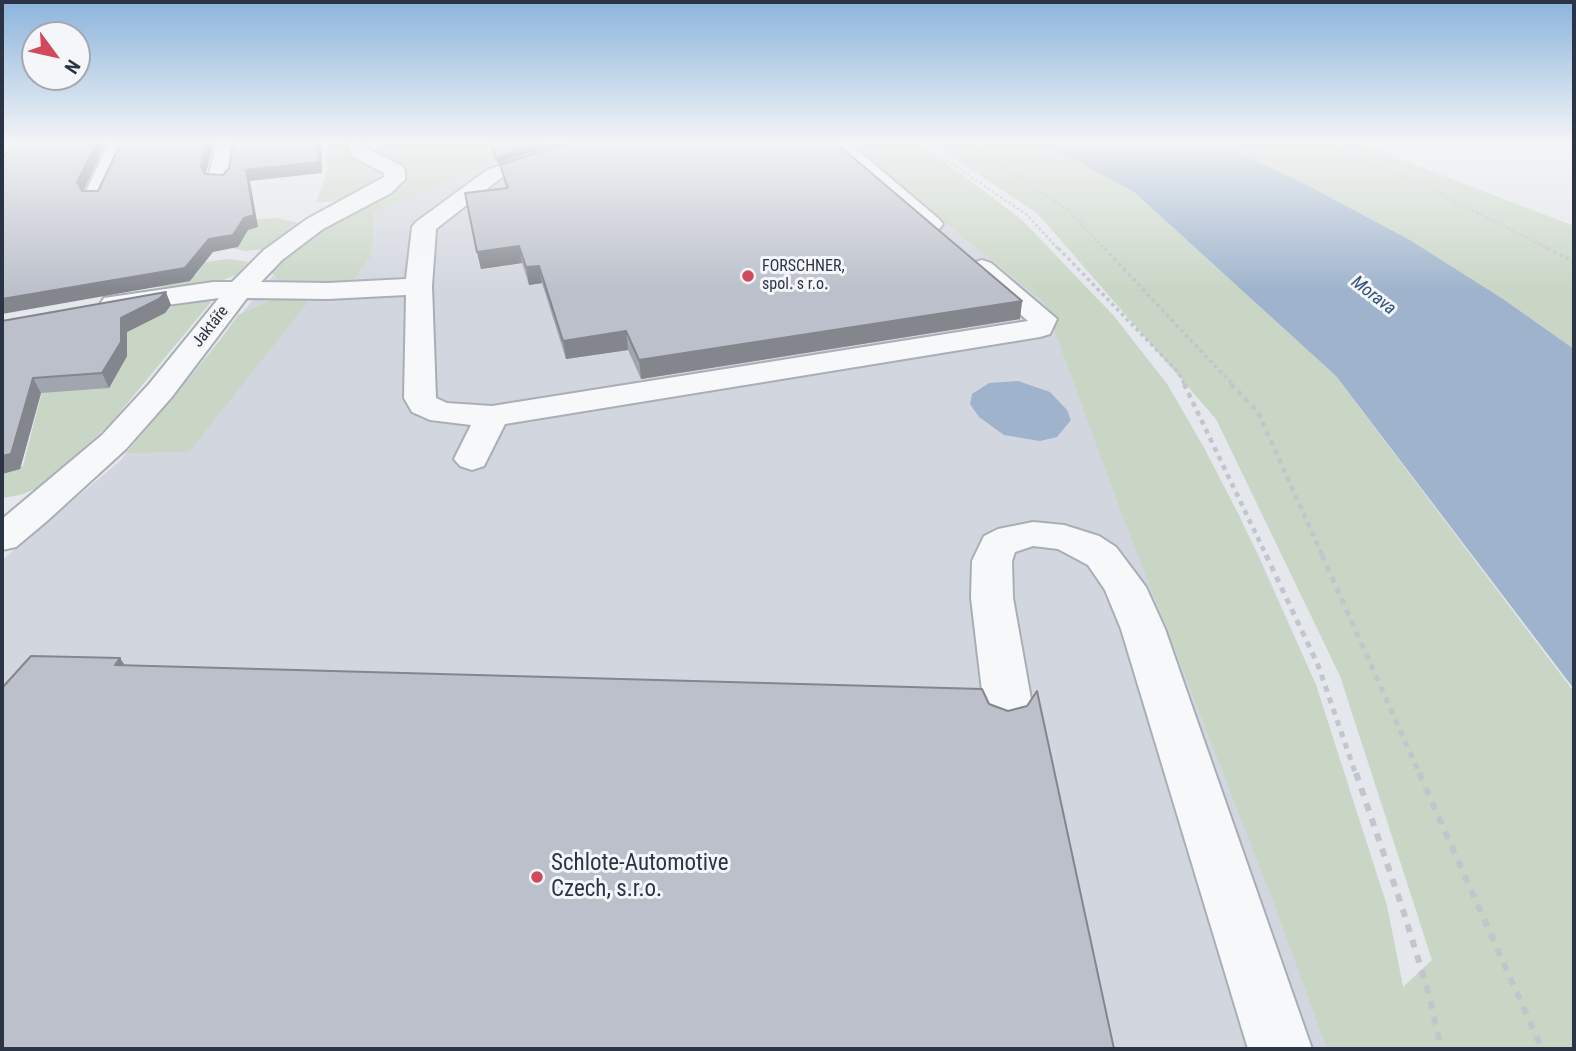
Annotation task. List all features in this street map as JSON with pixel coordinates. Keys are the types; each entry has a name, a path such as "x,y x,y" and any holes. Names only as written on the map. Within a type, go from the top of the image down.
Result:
{"street":[{"name":"Jaktáře","path":"2,538 18,514 114,442 160,391 240,289 273,255 314,224 375,192"},
{"path":"470,192 424,227 419,286 420,398 423,405 454,415 492,416 1040,328 1043,319 894,192"},
{"path":"93,308 184,292 240,289 328,291 419,286"},
{"path":"307,320 328,291"},
{"path":"472,459 492,416"},
{"path":"1007,699 992,598 992,561 998,545 1012,538 1034,534 1064,537 1085,545 1102,556 1125,587 1143,629 1280,1049"}],"path":[{"path":"994,192 1027,215 1178,372 1318,665 1403,910 1429,994 1441,1049"},
{"path":"1041,192 1068,210 1258,412 1542,1049"},
{"path":"1436,192 1574,262"}],"shaded area":[{"path":"389,192 970,192 1113,315 1167,384 1203,446 1258,554 1316,685 1387,906 1419,1049 2,1049 2,560 120,461 280,267"}],"green space":[{"path":"320,192 360,192 341,200 316,203"},
{"path":"390,192 423,192 373,213 370,257 354,278 291,283 278,279 272,273 278,264 331,222"},
{"path":"907,192 985,192 1022,220 1113,315 1167,384 1240,517 1316,685 1387,906 1403,987 1432,960 1340,676 1216,419 1038,214 1005,192 1134,192 1335,375 1574,692 1574,1049 1327,1049 1275,906 1123,517 1044,302"},
{"path":"1320,192 1486,192 1574,226 1574,349 1503,299 1410,240"},
{"path":"276,218 301,223 265,249 245,251 232,248 240,231 258,219"},
{"path":"229,259 248,262 236,275 210,285 111,289 196,275 205,262"},
{"path":"196,298 211,302 111,423 43,486 20,495 2,498 2,472 23,466 52,352 84,321 171,307 178,299"},
{"path":"302,299 307,303 189,452 126,453 208,357 238,315 270,301"}],"water":[{"name":"Morava","path":"1134,192 1320,192 1410,240 1503,299 1574,349 1574,689 1336,376"},
{"path":"1018,381 1050,392 1067,410 1071,420 1057,437 1040,441 1004,435 979,417 970,404 972,394 989,383"}],"building":[{"path":"2,192 250,192 254,215 244,218 233,235 209,239 185,268 2,299"},
{"name":"FORSCHNER, spol. s r.o.","path":"894,192 1022,301 639,360 626,331 563,341 539,266 526,267 519,246 477,252 465,193"},
{"path":"166,292 159,299 121,318 121,342 102,373 33,378 11,454 2,456 2,321"},
{"name":"Schlote-Automotive Czech, s.r.o.","path":"31,656 120,658 115,665 982,689 989,704 1008,711 1027,706 1037,691 1114,1049 2,1049 2,688"}],"place":[{"name":"FORSCHNER, spol. s r.o.","path":"748,276"},
{"name":"Schlote-Automotive Czech, s.r.o.","path":"537,877"}]}
